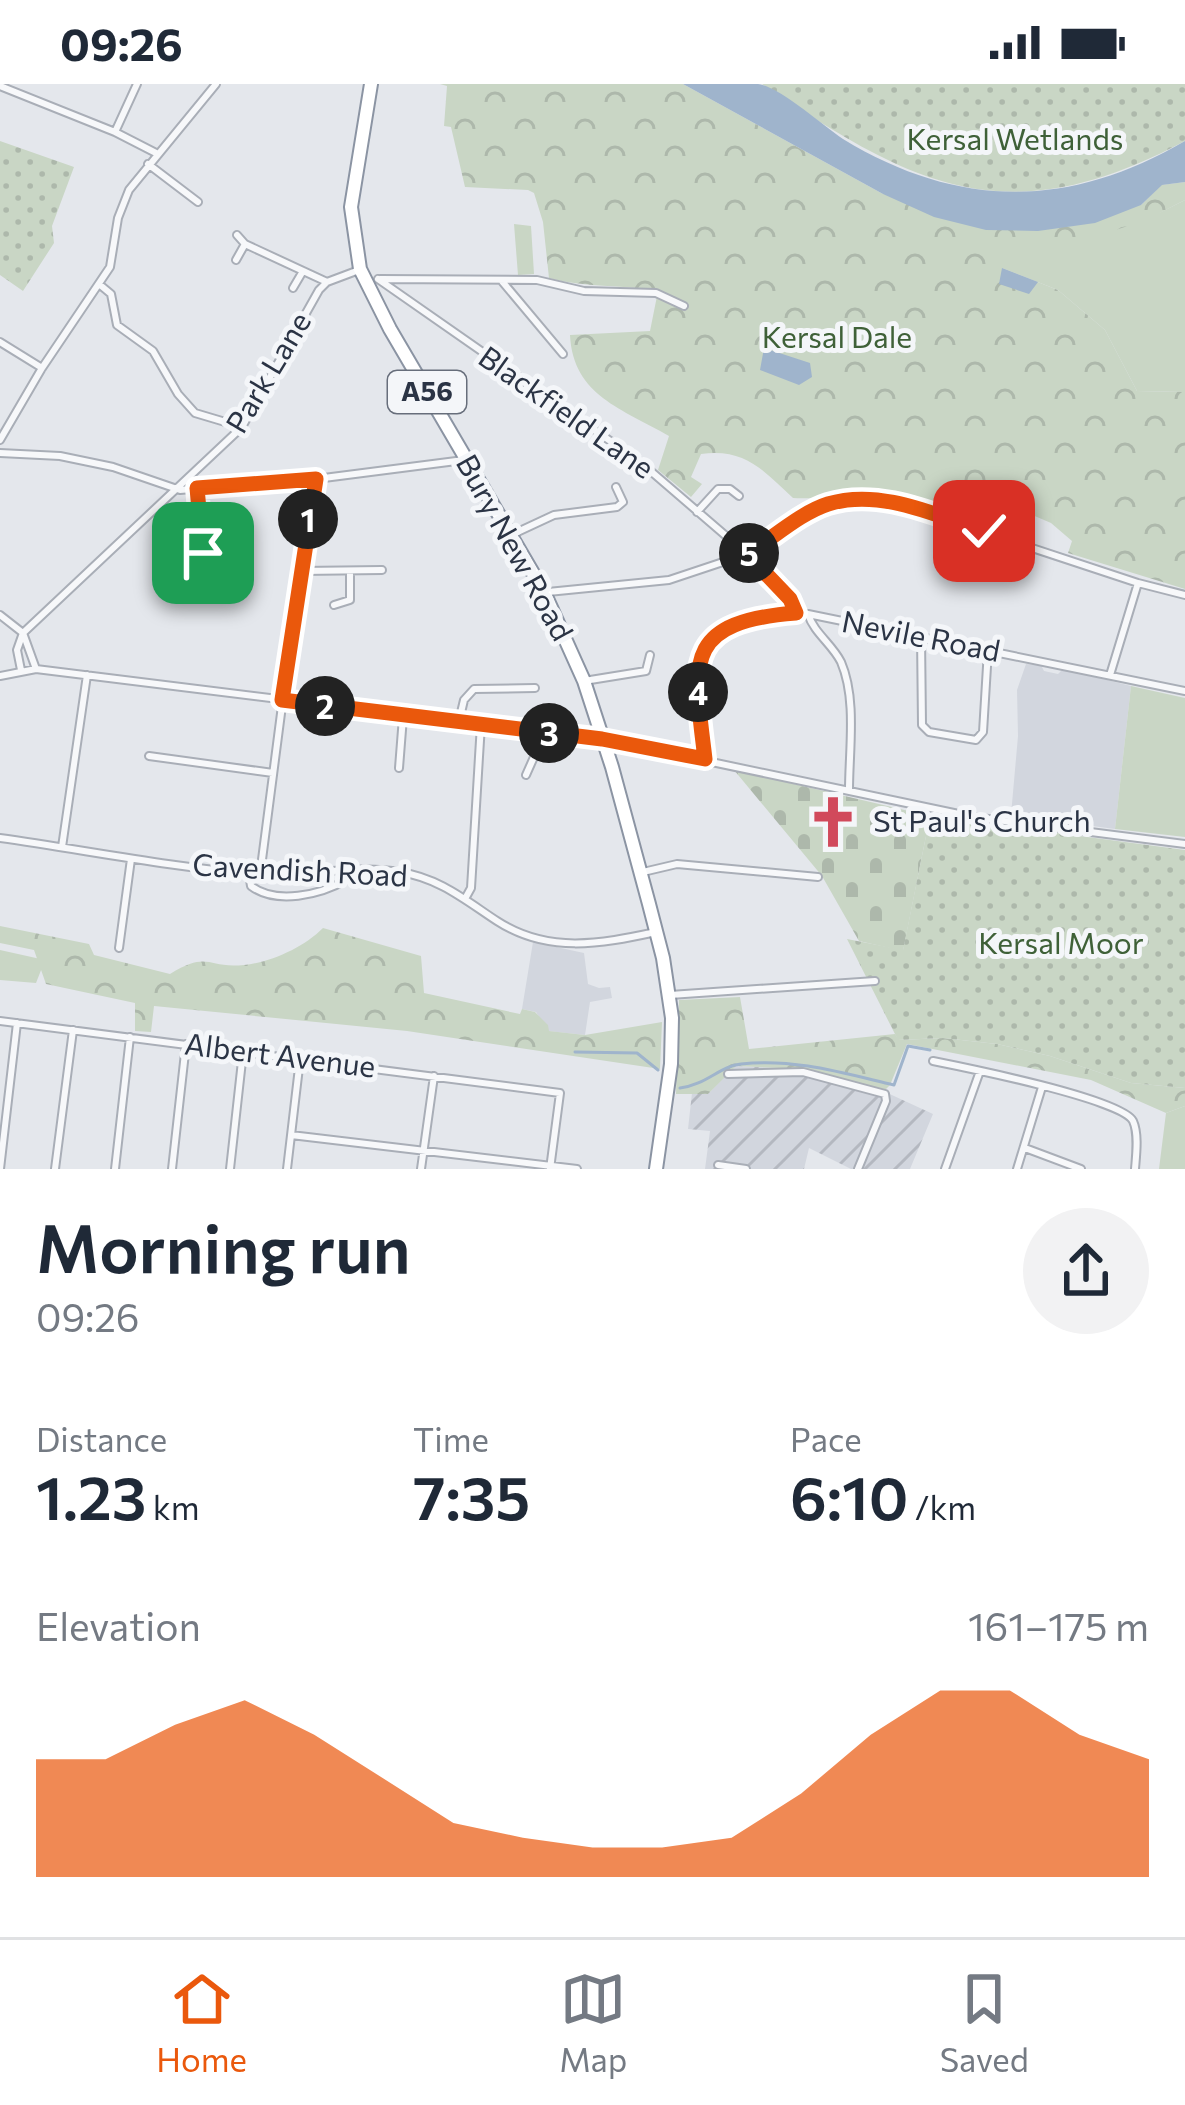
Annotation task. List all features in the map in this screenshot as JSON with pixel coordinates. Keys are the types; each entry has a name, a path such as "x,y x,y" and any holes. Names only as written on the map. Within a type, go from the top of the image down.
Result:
{"highway":[{"name":"Bury New Road","path":"371,84 351,207 368,277 466,460 544,592 584,681 656,932 670,995 671,1064 656,1169"}],"street":[{"path":"115,132 136,84"},
{"path":"0,440 112,261 123,204 156,153 217,84"},
{"path":"0,86 156,153"},
{"path":"148,164 198,202"},
{"path":"237,235 245,244 327,283"},
{"path":"236,260 245,244"},
{"path":"293,288 303,272"},
{"path":"368,277 537,280 584,291 656,293 684,305"},
{"name":"Park Lane","path":"23,633 242,427 319,290 327,283 368,277"},
{"name":"Blackfield Lane","path":"368,277 660,479 747,554 790,599 796,613"},
{"path":"501,280 563,353"},
{"path":"99,284 111,294 117,325 153,351 187,406 204,418 242,427"},
{"path":"0,342 42,368"},
{"path":"0,453 60,456 113,467 180,490 466,460"},
{"path":"260,875 316,479"},
{"path":"511,535 554,515 622,504 616,487"},
{"path":"197,488 203,553"},
{"path":"697,512 718,489 730,489 739,496"},
{"path":"544,592 669,580 747,554 824,505 855,499 896,502 1185,595"},
{"path":"300,571 382,570"},
{"path":"334,605 350,601 350,571"},
{"path":"1110,675 1138,583"},
{"path":"808,614 835,651 846,676 849,791"},
{"name":"Nevile Road","path":"705,759 698,662 711,641 734,623 764,615 808,614 1185,692"},
{"path":"0,615 31,644 36,669"},
{"path":"21,670 17,650 23,633"},
{"path":"921,636 922,724 928,732 976,740 983,732 988,650"},
{"path":"584,681 646,671 650,655"},
{"path":"0,676 36,669 602,739 973,817 1185,844"},
{"path":"62,847 87,676"},
{"path":"459,722 467,693 474,689 535,688"},
{"path":"399,767 403,717"},
{"path":"466,897 481,724"},
{"path":"526,775 538,732"},
{"path":"149,756 273,773"},
{"name":"Cavendish Road","path":"0,838 260,875 350,867 405,872 466,897 513,930 570,946 656,932"},
{"path":"119,948 131,859"},
{"path":"640,872 677,864 818,877"},
{"path":"249,874 251,886 275,897 332,888 346,880 350,867"},
{"path":"670,995 874,981"},
{"name":"Albert Avenue","path":"0,1021 560,1093 550,1167"},
{"path":"0,1169 17,1023"},
{"path":"55,1169 73,1030"},
{"path":"115,1169 130,1037"},
{"path":"172,1169 186,1044"},
{"path":"230,1169 243,1052"},
{"path":"287,1169 299,1059"},
{"path":"933,1061 1101,1102 1128,1115 1134,1123 1135,1169"},
{"path":"945,1169 980,1071"},
{"path":"728,1074 803,1072 885,1094 858,1169"},
{"path":"421,1169 434,1076"},
{"path":"1017,1169 1042,1087"},
{"path":"291,1135 577,1169"},
{"path":"1025,1148 1081,1169"},
{"path":"718,1165 746,1169"}],"shaded area":[{"path":"1026,664 1131,686 1115,829 1011,815 1017,690"},
{"path":"533,942 584,953 588,984 610,987 612,998 590,1002 585,1035 548,1031 536,1012 522,1009"},
{"path":"735,1066 802,1069 881,1090 933,1114 910,1169 851,1169 809,1148 804,1169 705,1169 710,1131 688,1129 692,1093 708,1094"}],"green space":[{"name":"Kersal Dale","path":"440,84 683,84 883,194 1141,205 1161,185 1185,182 1185,200 1146,220 1085,240 1002,247 1002,268 1058,290 1105,330 1137,391 1185,392 1185,589 1068,553 1072,541 1051,523 1004,503 993,528 878,495 793,498 752,463 716,453 701,454 691,477 702,484 691,497 658,470 669,436 603,398 580,373 573,356 570,335 650,331 658,291 549,278 543,222 534,193 465,187 451,127 444,126 447,86"},
{"name":"Kersal Wetlands","path":"762,84 1185,84 1185,141 1122,170 1066,186 1014,192 965,187 917,173 868,150"},
{"path":"0,141 74,167 52,226 54,243 23,291 0,275"},
{"path":"1185,200 1185,392 1137,391 1105,330 1058,290 1002,268 1002,246 1096,234 1138,222"},
{"path":"514,224 531,226 534,274 518,275"},
{"path":"1131,686 1185,698 1185,837 1115,829"},
{"path":"734,770 930,816 903,951 859,941 822,876"},
{"name":"Kersal Moor","path":"930,816 1185,850 1185,1088 1131,1083 997,1044 943,1038 898,1040 847,939 903,950"},
{"path":"0,926 89,944 94,955 170,974 201,962 232,966 265,961 297,947 323,928 421,956 424,993 520,1014 522,1009 535,1012 549,1031 585,1035 662,1022 660,1069 407,1031 154,1006 151,1032 135,1031 135,1003 46,984 34,950 0,943"},
{"path":"0,950 45,960 36,983 0,980"},
{"path":"740,997 749,1049 895,1034 899,1040 943,1038 997,1044 1131,1083 1185,1088 1185,1106 1166,1113 1091,1080 907,1044 884,1091 802,1069 736,1066 708,1094 676,1094 679,1000"},
{"path":"1185,1106 1185,1169 1159,1169 1166,1113"}],"water":[{"path":"683,84 767,87 886,162 971,188 1056,189 1142,163 1185,141 1185,182 1162,185 1141,205 1095,223 1038,231 986,230 934,217 883,194"},
{"path":"1002,268 1038,282 1029,294 999,284"},
{"path":"764,348 810,363 812,377 799,385 760,370"}],"waterway":[{"path":"680,1088 733,1065 761,1063 818,1068 894,1085 908,1046 930,1050"},
{"path":"575,1052 637,1053 658,1070"}],"place":[{"name":"St Paul's Church","path":"833,822"}],"route":[{"path":"203,553 197,488 316,479 282,700 602,739 705,759 698,662 711,641 734,623 796,613 790,599 747,554 824,505 855,499 896,502 984,531"}]}
